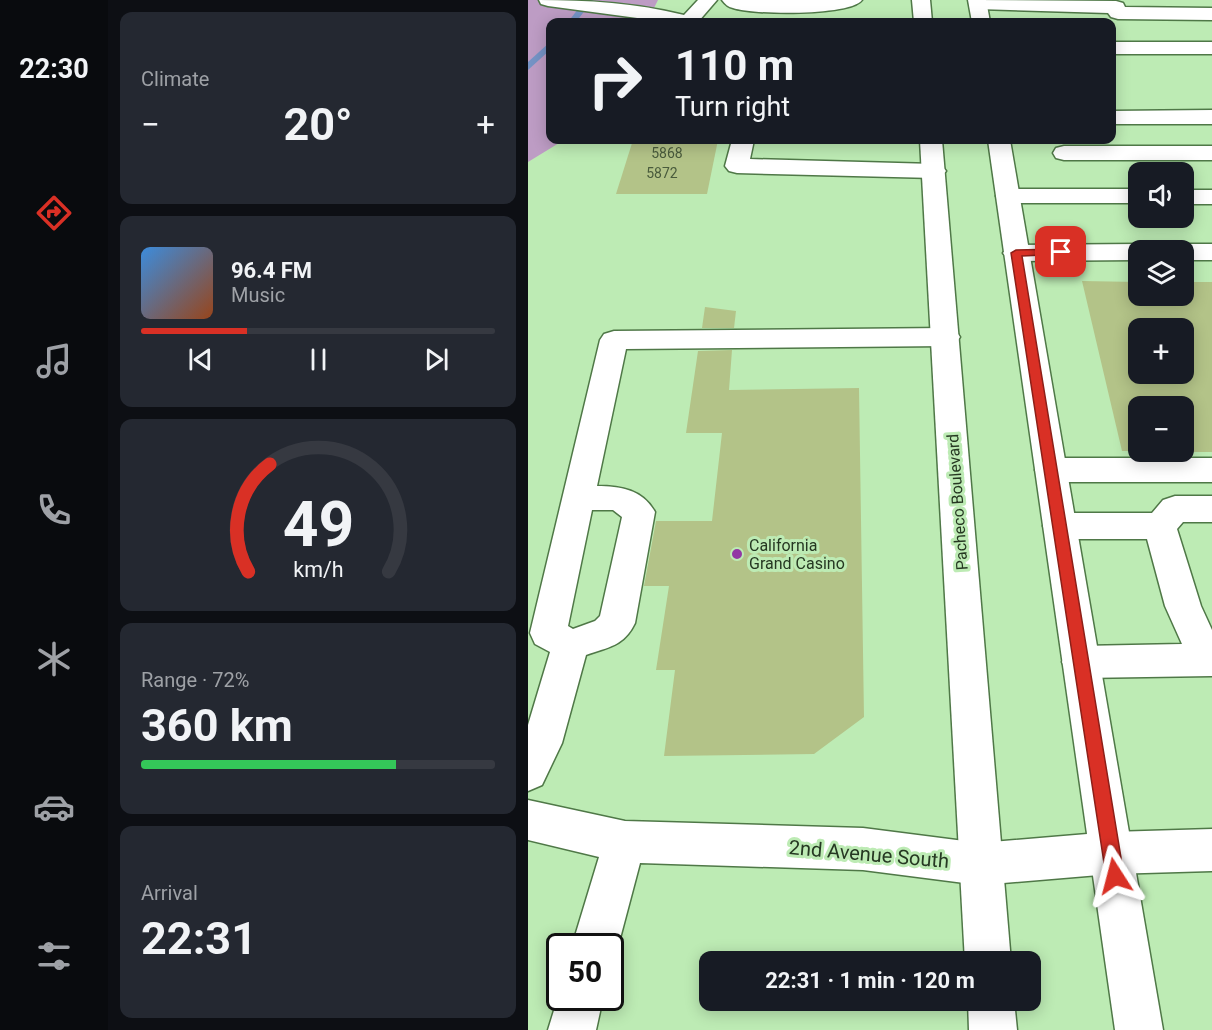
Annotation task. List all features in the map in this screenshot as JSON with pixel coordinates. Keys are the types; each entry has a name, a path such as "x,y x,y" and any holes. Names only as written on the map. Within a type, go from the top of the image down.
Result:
{"main road":[{"path":"548,0 670,18"},
{"path":"692,18 708,0"},
{"path":"732,0 738,4 809,5 846,4 853,0"},
{"path":"921,0 923,18"},
{"path":"980,18 978,2 1029,3 1032,18 1119,18 1116,7 1164,13 1212,14"},
{"path":"1164,13 1179,48"},
{"path":"1116,48 1212,48"},
{"path":"1116,118 1212,117"},
{"path":"742,144 737,166 934,171"},
{"name":"Pacheco Boulevard","path":"931,144 987,951"},
{"path":"1000,144 1140,1030"},
{"path":"1072,196 1062,146 1212,153"},
{"path":"1008,196 1128,196"},
{"path":"1194,196 1212,197"},
{"path":"1016,253 1128,252"},
{"path":"1194,252 1212,252"},
{"path":"577,498 619,498 639,512 617,623 608,632 571,645 548,633 577,498 614,340 946,338"},
{"path":"1051,470 1212,470"},
{"path":"1060,526 1160,526 1175,509 1212,509"},
{"path":"1081,662 1210,660 1183,606 1160,526"},
{"path":"528,772 542,743 571,645"},
{"name":"2nd Avenue South","path":"528,820 625,842 863,849 981,864 1111,854 1212,850"},
{"path":"599,933 625,842"},
{"path":"572,1030 577,1011"},
{"path":"992,1011 993,1030"}],"shaded area":[{"path":"528,0 658,0 649,18 546,18 546,144 557,144 528,162"}],"building":[{"path":"632,144 717,144 707,194 616,194"},
{"path":"1082,281 1128,282 1128,306 1194,306 1194,282 1212,282 1212,452 1194,452 1194,396 1128,396 1128,451 1122,451"},
{"path":"705,307 736,311 734,328 702,328"},
{"name":"California Grand Casino","path":"732,350 729,390 859,388 864,717 814,754 664,756 675,670 656,670 669,586 644,586 656,521 712,521 722,433 686,433 698,351"}],"waterway":[{"path":"575,18 589,0"},
{"path":"528,67 546,49"}],"place":[{"name":"California Grand Casino","path":"737,554"}],"route":[{"path":"1061,252 1016,253 1115,876"}]}
